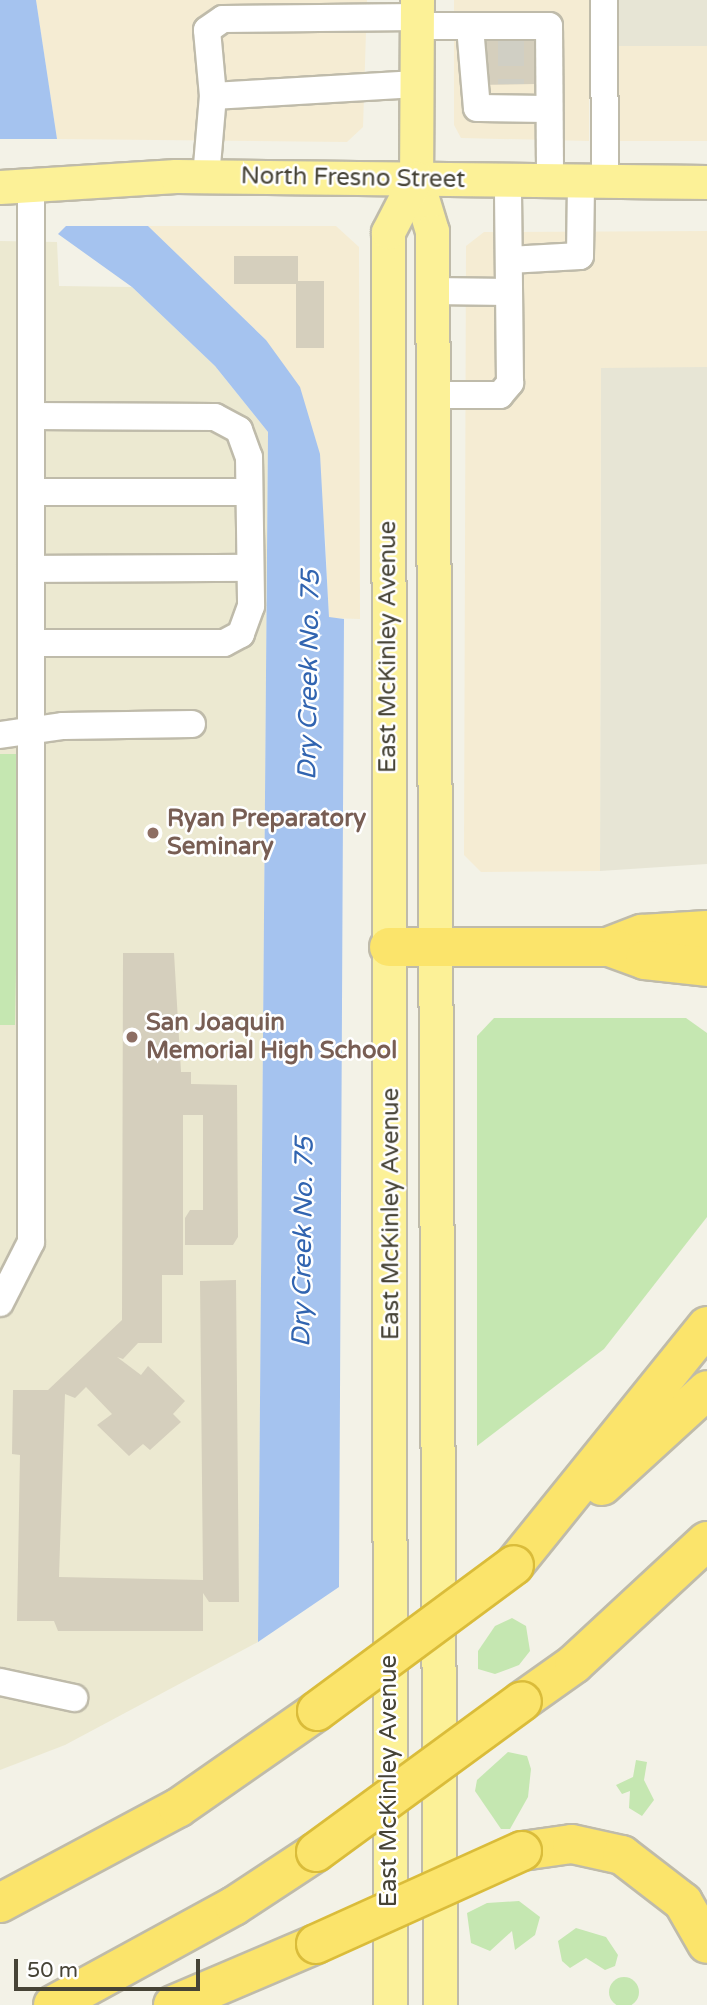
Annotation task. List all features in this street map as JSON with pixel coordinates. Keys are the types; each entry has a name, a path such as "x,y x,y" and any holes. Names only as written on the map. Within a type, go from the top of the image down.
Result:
{"highway":[{"path":"609,947 642,934 707,930"},
{"path":"389,947 609,947 645,960 707,967"},
{"path":"514,1565 707,1326"},
{"path":"0,1903 178,1808 317,1711 514,1565 707,1390"},
{"path":"52,2005 234,1906 316,1852 574,1664 707,1541"},
{"path":"173,2005 316,1944 522,1850 572,1844 622,1856 683,1902 707,1944"}],"main road":[{"name":"East McKinley Avenue","path":"417,14 416,178 432,231 433,291 440,2005"},
{"name":"North Fresno Street","path":"23,186 206,177 707,182"},
{"name":"East McKinley Avenue","path":"390,2005 388,232 416,178"}],"lane":[{"path":"509,260 580,256 579,182 604,0"},
{"path":"206,177 213,96 207,30 223,19 417,14 470,27 511,33 549,26 550,109 579,182"},
{"path":"470,27 477,108 511,97 550,109"},
{"path":"213,96 417,84"},
{"path":"433,395 500,395 510,383 508,180"},
{"path":"0,1303 31,1242 32,492 23,186"},
{"path":"433,291 509,292"},
{"path":"31,416 215,417 244,439 249,492 250,568 248,623 234,641 32,643"},
{"path":"32,492 249,492"},
{"path":"32,569 250,568"},
{"path":"0,735 32,734 63,726 192,724"},
{"path":"0,1682 74,1699"}],"shaded area":[{"path":"36,0 367,0 363,127 347,142 57,139"},
{"path":"454,0 589,0 589,141 461,138 454,125"},
{"path":"612,0 707,0 707,46 612,46"},
{"path":"612,46 707,46 707,141 612,141"},
{"path":"148,226 336,226 359,247 360,619 329,618 325,534 266,340"},
{"path":"707,231 707,367 601,368 600,871 481,872 464,855 466,246 484,232"},
{"name":"San Joaquin Memorial High School","path":"0,241 57,242 59,286 132,287 215,366 268,432 258,1642 65,1745 0,1770"},
{"path":"601,367 707,367 707,864 600,871"}],"green space":[{"path":"0,754 20,754 15,1025 0,1025"},
{"path":"494,1018 686,1018 707,1033 707,1217 604,1349 477,1446 477,1036"},
{"path":"512,1618 526,1626 530,1651 519,1665 495,1674 478,1669 478,1651 495,1626"},
{"path":"508,1752 527,1756 531,1769 528,1797 510,1829 501,1829 475,1791 477,1780"},
{"path":"636,1760 647,1762 644,1780 654,1800 642,1816 629,1808 630,1791 622,1794 616,1785 633,1777"},
{"path":"519,1901 540,1917 535,1935 515,1950 512,1931 490,1951 471,1943 467,1913 487,1903"},
{"path":"576,1928 606,1937 618,1955 615,1966 605,1970 586,1958 570,1968 562,1961 558,1941"},
{"path":"624,1977 630,1978 638,1986 638,1998 630,2006 624,2007 618,2006 610,1998 609,1992 610,1986 618,1978"}],"water":[{"path":"0,0 36,0 57,139 0,139"},
{"name":"Dry Creek No. 75","path":"66,226 148,226 266,340 300,387 320,454 329,617 344,619 339,1587 258,1642 268,432 215,366 132,287 58,234"}],"building":[{"path":"535,39 535,84 475,85 475,40"},
{"path":"234,256 298,256 298,281 324,281 324,348 296,348 296,284 234,284"},
{"path":"123,953 174,953 181,1072 191,1072 191,1084 237,1085 238,1237 233,1245 185,1245 185,1218 190,1210 203,1210 203,1115 183,1115 183,1275 162,1275 162,1343 138,1343 123,1359 117,1357 141,1375 148,1366 185,1401 173,1414 181,1422 150,1450 143,1444 129,1456 97,1425 112,1414 86,1387 75,1398 65,1394 59,1577 203,1580 200,1281 236,1280 239,1602 209,1602 203,1593 203,1631 58,1631 54,1621 17,1621 20,1455 12,1454 13,1390 48,1390 122,1320"}],"tunnel":[{"path":"511,40 511,84"}],"place":[{"name":"Ryan Preparatory Seminary","path":"153,833"},
{"name":"San Joaquin Memorial High School","path":"132,1037"}]}
